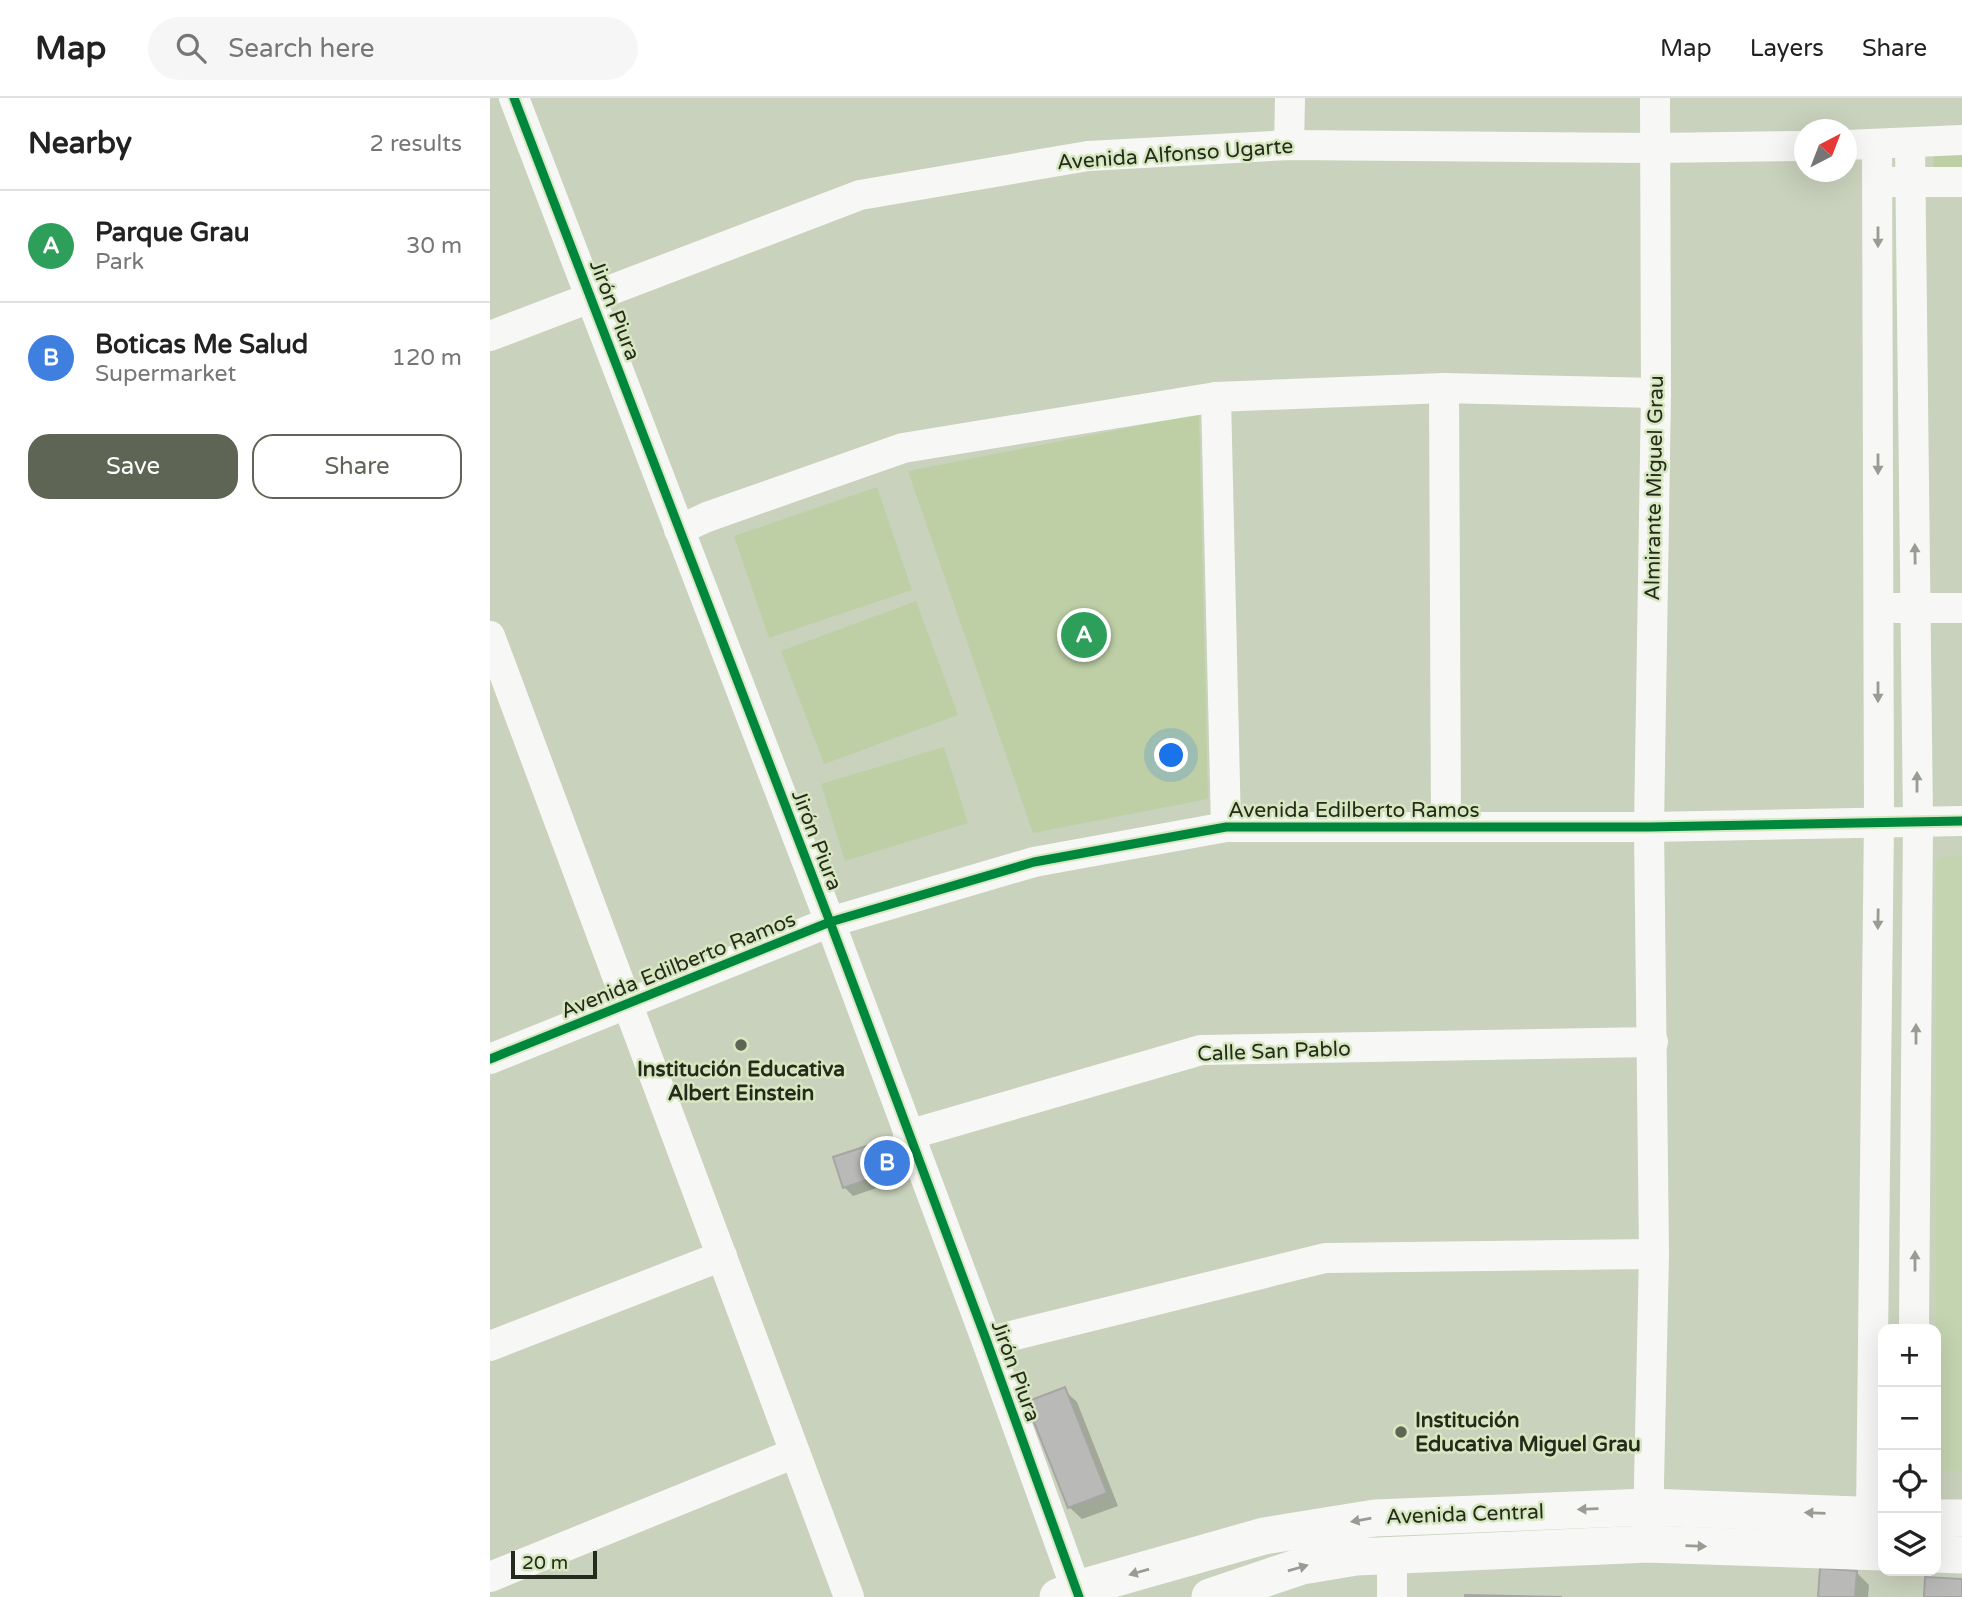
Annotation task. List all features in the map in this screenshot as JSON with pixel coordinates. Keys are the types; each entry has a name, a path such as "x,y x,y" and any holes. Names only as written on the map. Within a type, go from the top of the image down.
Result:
{"main road":[{"name":"Avenida Central","path":"1071,1594 1264,1536 1375,1518 1648,1507 1877,1516"},
{"path":"1941,1518 1962,1518"},
{"name":"Avenida Central","path":"1210,1597 1263,1588 1302,1566 1356,1557 1648,1545 1878,1552"},
{"path":"1941,1554 1962,1555"}],"street":[{"path":"490,101 499,98"},
{"name":"Jirón Piura","path":"514,98 830,922 987,1342 1071,1594"},
{"path":"1289,145 1290,98"},
{"name":"Almirante Miguel Grau","path":"1648,1545 1654,1254 1650,828 1656,393 1655,98"},
{"path":"1857,145 1962,140"},
{"path":"1877,144 1877,1516"},
{"path":"1910,144 1917,821 1914,1324"},
{"name":"Avenida Alfonso Ugarte","path":"490,335 860,195 1088,156 1289,145 1654,148 1794,146"},
{"path":"1878,183 1962,183"},
{"path":"679,530 707,517 903,448 1216,397 1444,388 1656,393"},
{"path":"1444,388 1446,827"},
{"path":"1216,397 1226,827"},
{"path":"1878,608 1962,608"},
{"path":"490,636 849,1597"},
{"name":"Avenida Edilberto Ramos","path":"490,1059 830,922 1034,862 1226,827 1650,828 1962,821"},
{"name":"Calle San Pablo","path":"908,1135 1201,1050 1653,1042"},
{"path":"1875,1141 1916,1146"},
{"path":"987,1342 1325,1258 1654,1254"},
{"path":"490,1346 722,1256"},
{"path":"490,1577 795,1453"},
{"path":"1392,1556 1392,1597"}],"shaded area":[{"path":"1962,152 1962,173 1933,172 1934,154"},
{"path":"1199,414 1208,799 1033,833 908,471"},
{"path":"877,487 912,590 769,638 734,536"},
{"path":"916,601 958,715 824,764 781,651"},
{"path":"944,747 968,823 845,861 821,784"},
{"path":"1962,856 1962,1471 1941,1471 1941,1324 1936,1324 1936,863 1941,857"}],"building":[{"path":"885,1140 896,1170 843,1188 833,1157"},
{"path":"1065,1387 1107,1493 1068,1508 1026,1402"},
{"path":"1820,1568 1857,1571 1855,1597 1818,1597"},
{"path":"1925,1577 1962,1579 1962,1597 1924,1597"},
{"path":"1465,1595 1562,1597 1465,1597"}],"cycle path":[{"path":"514,98 830,922 1079,1597"},
{"path":"490,1059 830,922 1034,862 1226,827 1649,827 1962,821"}],"place":[{"name":"Parque Grau","path":"1084,635"},
{"name":"Institución Educativa Albert Einstein","path":"741,1045"},
{"name":"Boticas Me Salud","path":"887,1163"},
{"name":"Institución Educativa Miguel Grau","path":"1401,1432"}]}
